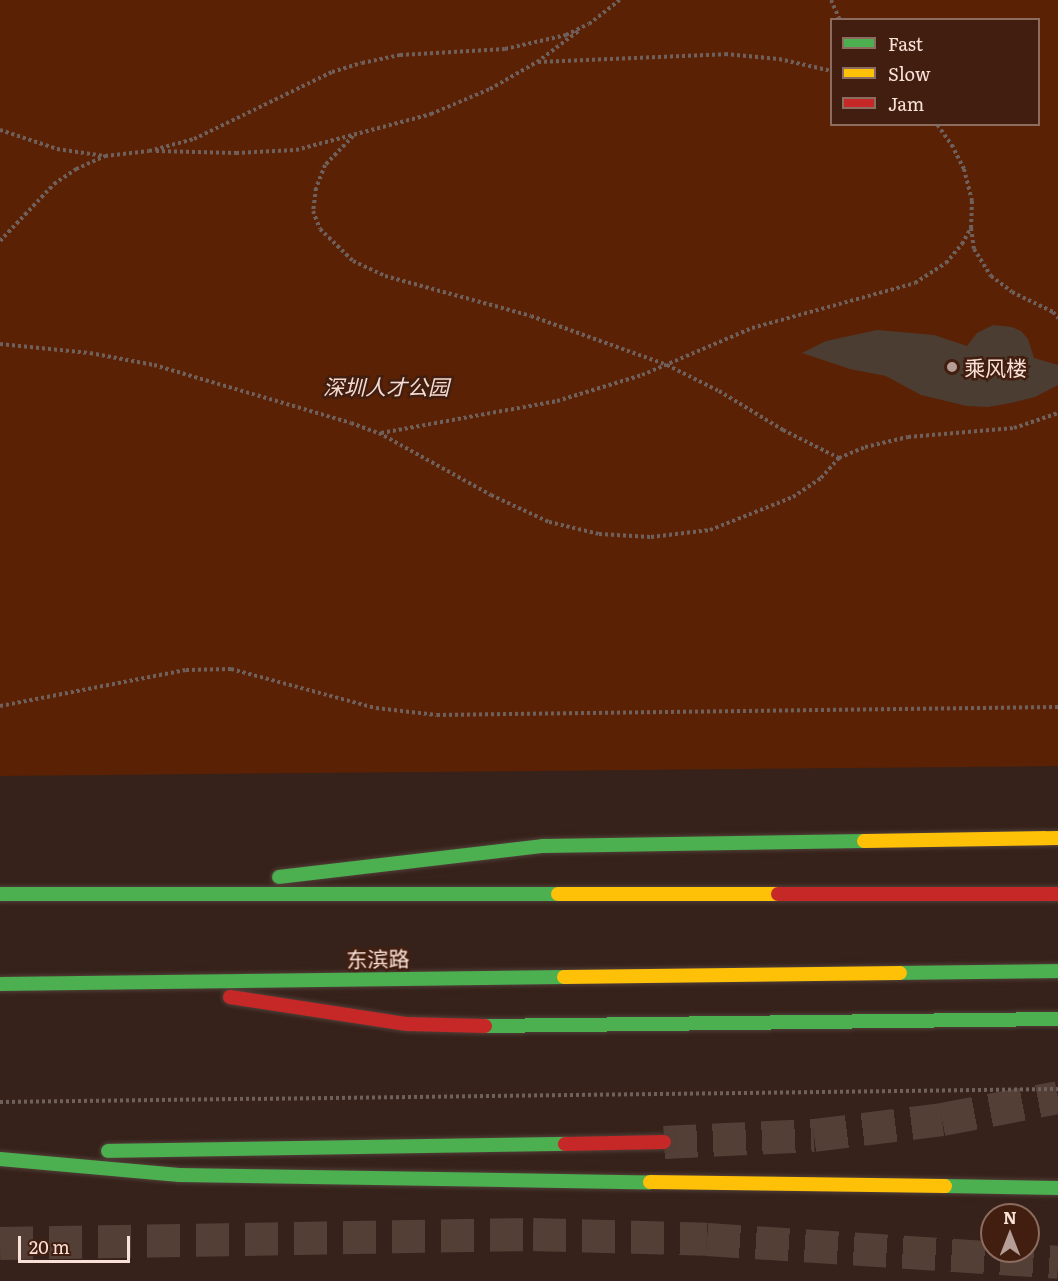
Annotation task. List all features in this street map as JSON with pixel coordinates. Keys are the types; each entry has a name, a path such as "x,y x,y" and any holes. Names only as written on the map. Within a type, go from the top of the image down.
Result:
{"main road":[{"path":"128,895 543,846 1058,838"},
{"path":"0,894 1058,894"},
{"name":"东滨路","path":"0,984 1058,971"},
{"path":"133,982 407,1024 522,1027 1058,1019"},
{"path":"95,1151 664,1142"},
{"path":"0,1152 71,1151"},
{"path":"0,1159 179,1175 1058,1188"}],"path":[{"path":"0,130 57,149 105,156 149,151 236,153 296,150 431,114 490,89 537,62 620,0"},
{"path":"831,0 839,18"},
{"path":"149,151 194,139 332,72 362,63 400,56 528,45 566,35 589,24"},
{"path":"537,62 725,54 779,59 830,71"},
{"path":"939,126 948,138 964,169 972,201 971,228 974,249 991,276 1012,292 1053,312 1058,318"},
{"path":"353,136 325,165 316,188 313,211 320,229 353,261 385,276 531,316 667,365 719,391 783,430 839,459"},
{"path":"0,241 54,184 76,169 105,156"},
{"path":"379,433 557,401 667,365 752,328 915,283 946,263 962,244 971,228"},
{"path":"0,344 90,353 154,365 201,377 379,433 431,459 491,495 549,522 599,534 651,537 710,530 756,514 793,497 821,478 839,459 865,447 908,437 1014,428 1058,413"},
{"path":"0,706 186,670 231,669 376,708 437,715 1058,707"},
{"path":"0,1102 1058,1089"}],"green space":[{"name":"深圳人才公园","path":"0,0 1058,0 1058,766 0,776"}],"building":[{"name":"乘风楼","path":"993,325 1012,327 1021,331 1028,339 1034,358 1058,365 1058,385 1035,397 1011,403 988,407 967,406 921,395 886,376 850,369 802,353 826,341 877,330 934,335 967,346 977,333"}],"tunnel":[{"path":"664,1142 814,1135 942,1119 1058,1097"},
{"path":"0,1243 533,1234 707,1239 1058,1262"}],"traffic: fast":[{"path":"279,877 543,846 864,841"},
{"path":"0,894 558,894"},
{"path":"900,973 1058,971"},
{"path":"0,984 564,977"},
{"path":"485,1026 1058,1019"},
{"path":"108,1151 565,1144"},
{"path":"0,1159 179,1175 650,1182"},
{"path":"945,1186 1058,1188"}],"traffic: slow":[{"path":"864,841 1058,838"},
{"path":"558,894 778,894"},
{"path":"564,977 900,973"},
{"path":"650,1182 945,1186"}],"traffic: jam":[{"path":"778,894 1058,894"},
{"path":"230,997 407,1024 485,1026"},
{"path":"565,1144 664,1142"}],"place":[{"name":"乘风楼","path":"952,367"}]}
